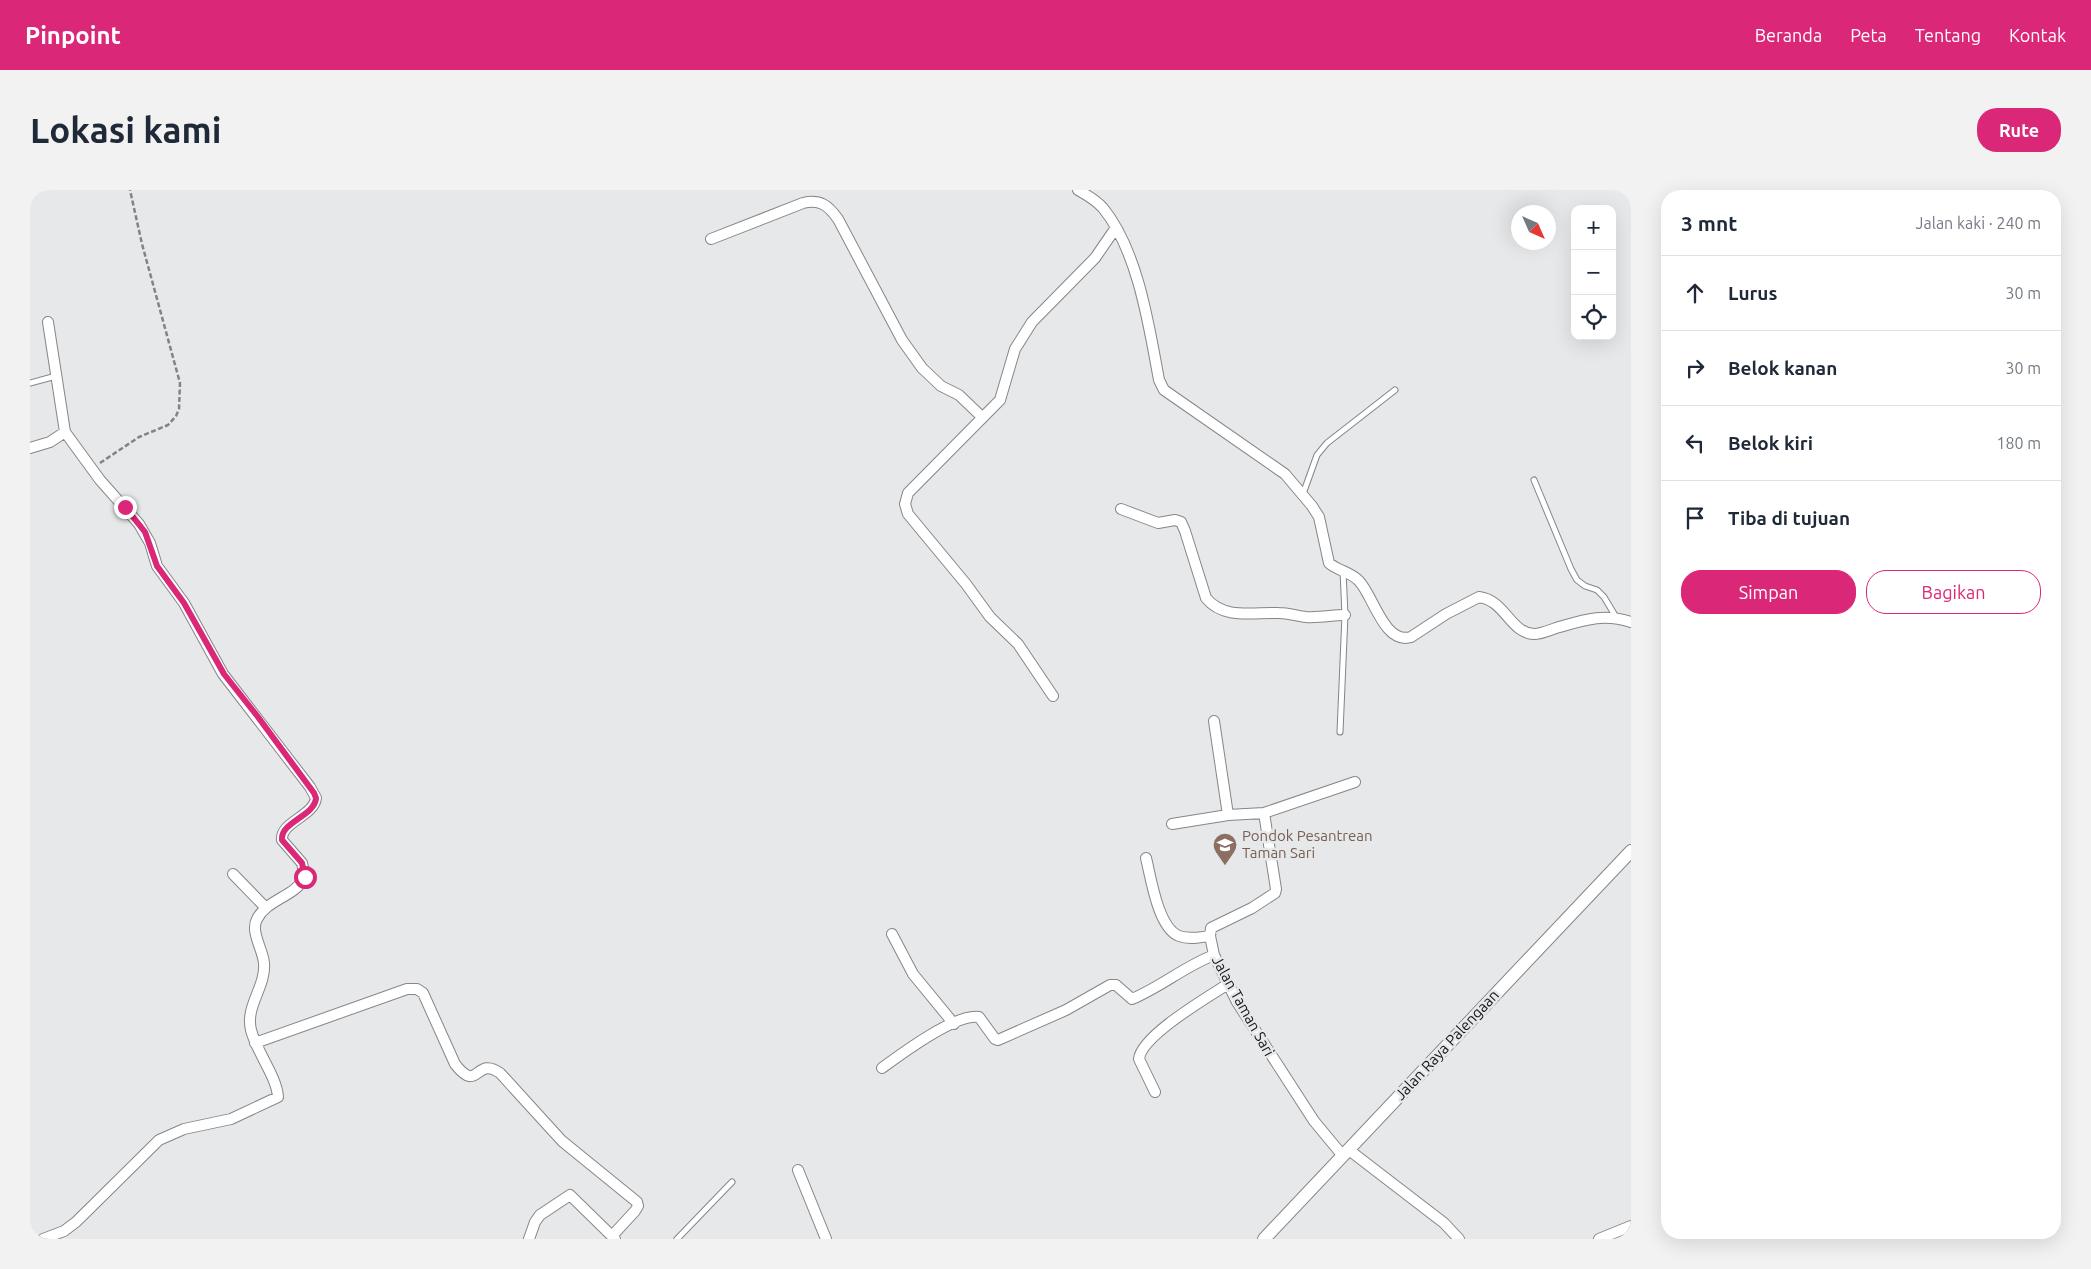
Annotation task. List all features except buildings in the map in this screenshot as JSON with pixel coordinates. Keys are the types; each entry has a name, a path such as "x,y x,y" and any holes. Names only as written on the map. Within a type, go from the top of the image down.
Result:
{"street":[{"path":"1078,190 1097,202 1104,209 1126,249 1141,292 1159,380 1164,390 1285,474 1320,517 1329,564 1343,570 1361,583 1376,613 1384,624 1399,638 1405,639 1479,597 1494,601 1517,627 1525,632 1536,634 1593,618 1616,617 1631,622"},
{"path":"710,239 803,203 812,201 822,202 830,208 838,219 902,340 922,368 941,386 959,395 982,417"},
{"path":"1053,696 1018,644 990,617 966,584 908,514 905,504 908,494 1000,400 1015,349 1032,322 1095,258 1115,229"},
{"path":"43,1239 64,1230 76,1222 159,1140 184,1129 231,1119 276,1100 278,1097 251,1029 250,1013 262,978 264,963 255,925 265,907 284,897 300,884 305,877 302,863 281,837 285,830 314,804 316,798 305,779 224,674 184,603 157,566 150,543 139,524 100,480 65,432 48,322"},
{"path":"30,448 50,442 65,432"},
{"path":"1121,509 1158,523 1175,520 1180,522 1186,531 1206,598 1213,606 1229,612 1250,615 1272,613 1306,617 1346,615"},
{"path":"1214,721 1228,814"},
{"path":"1172,824 1228,814 1264,813 1355,782"},
{"name":"Jalan Taman Sari","path":"1264,813 1276,889 1275,893 1259,904 1211,928 1210,936 1214,955 1228,984 1274,1062 1314,1121 1346,1153 1444,1223 1459,1239"},
{"name":"Jalan Raya Palengaan","path":"1264,1239 1631,851"},
{"path":"1146,858 1158,908 1168,928 1178,935 1191,938 1210,936"},
{"path":"233,874 265,907"},
{"path":"892,934 914,974 954,1024"},
{"path":"882,1068 923,1039 972,1016 979,1016 995,1039 998,1040 1066,1010 1110,985 1116,985 1132,999 1166,982 1200,960 1214,955"},
{"path":"1155,1092 1139,1059 1142,1049 1161,1030 1228,984"},
{"path":"255,1043 407,989 417,989 423,993 455,1064 462,1073 468,1077 474,1076 482,1068 487,1067 493,1068 500,1073 562,1141 637,1202 636,1211 614,1238 570,1195 540,1215 535,1222 529,1239"},
{"path":"798,1170 826,1239"},
{"path":"1599,1239 1631,1226"}],"lane":[{"path":"30,383 56,376"},
{"path":"1302,494 1317,455 1327,443 1395,390"},
{"path":"1534,480 1577,580 1585,586 1597,590 1604,597 1616,617"},
{"path":"1340,732 1346,615 1343,570"},
{"path":"677,1239 732,1182"}],"path":[{"path":"92,468 139,437 168,425 176,416 179,408 180,383 142,244 130,190"}],"place":[{"name":"Pondok Pesantrean Taman Sari","path":"1225,866"}],"route":[{"path":"125,507 145,532 157,566 177,591 224,674 314,793 316,802 285,830 281,837 302,863 305,877"}]}
